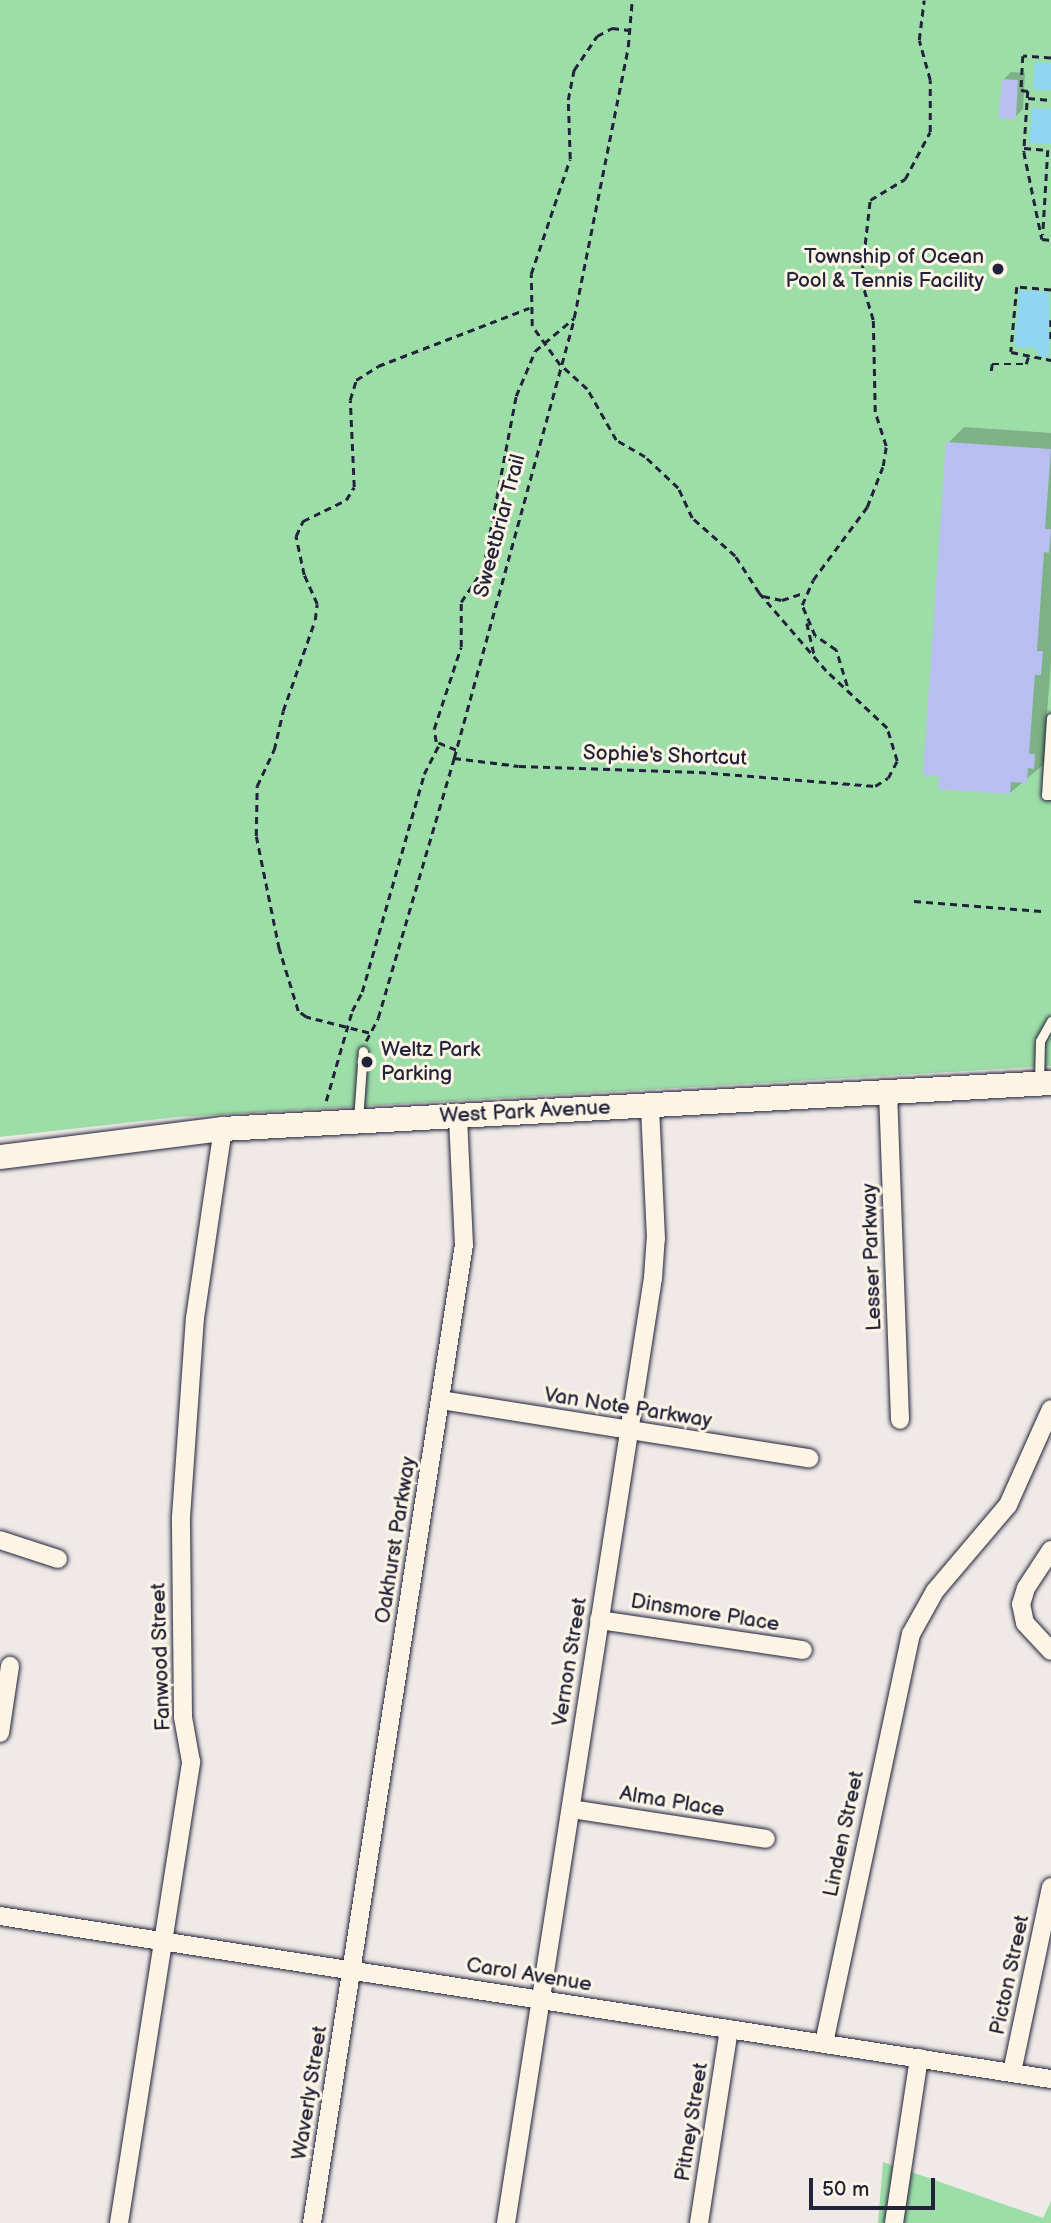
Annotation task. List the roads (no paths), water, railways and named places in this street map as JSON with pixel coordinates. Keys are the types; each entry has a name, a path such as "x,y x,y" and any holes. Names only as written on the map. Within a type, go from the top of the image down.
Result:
{"street":[{"name":"West Park Avenue","path":"0,1157 223,1129 1045,1083"},
{"name":"Lesser Parkway","path":"888,1092 900,1420"},
{"name":"Vernon Street","path":"506,2223 629,1432 656,1239 650,1105"},
{"name":"Oakhurst Parkway","path":"352,1970 464,1245 458,1116"},
{"name":"Fanwood Street","path":"119,2223 191,1762 183,1717 181,1517 195,1318 223,1129"},
{"name":"Van Note Parkway","path":"441,1400 629,1432 810,1458"},
{"name":"Linden Street","path":"824,2043 911,1634 935,1591 1008,1505 1051,1409"},
{"path":"0,1540 58,1559"},
{"path":"1051,1550 1026,1588 1021,1604 1026,1623 1051,1651"},
{"name":"Dinsmore Place","path":"599,1620 803,1650"},
{"path":"0,1733 10,1666"},
{"name":"Alma Place","path":"570,1809 766,1839"},
{"name":"Picton Street","path":"1012,2072 1051,1887"},
{"name":"Carol Avenue","path":"0,1916 1051,2078"},
{"name":"Waverly Street","path":"312,2223 352,1970"},
{"name":"Pitney Street","path":"699,2223 729,2029"},
{"path":"894,2223 919,2058"}],"lane":[{"path":"1051,718 1046,795 1051,795"},
{"path":"1045,1083 1040,1041 1051,1021"},
{"path":"359,1122 363,1051"}],"water":[{"path":"1035,62 1051,63 1051,90 1033,89"},
{"path":"1032,108 1051,109 1051,144 1029,143"},
{"path":"1019,290 1049,292 1049,357 1040,357 1035,348 1015,347"}],"place":[{"name":"Township of Ocean Pool & Tennis Facility","path":"998,269"},
{"name":"Weltz Park Parking","path":"367,1062"}]}
